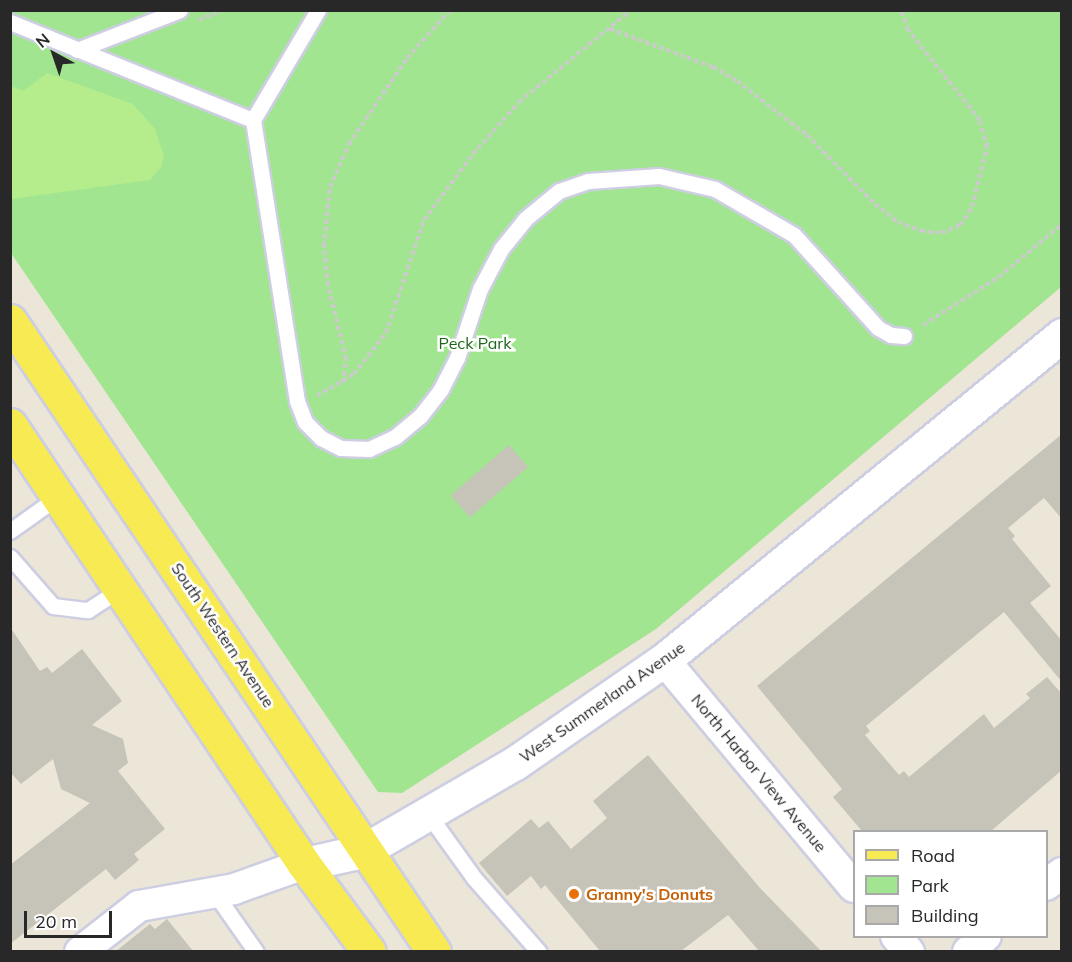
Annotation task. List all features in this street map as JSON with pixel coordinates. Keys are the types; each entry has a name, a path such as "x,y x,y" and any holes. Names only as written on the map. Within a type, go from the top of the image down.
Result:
{"main road":[{"name":"South Western Avenue","path":"10,321 274,711 363,851 434,951"},
{"name":"West Summerland Avenue","path":"304,864 363,851 515,763 664,660 1062,335"},
{"path":"10,425 304,864 369,951"}],"street":[{"name":"North Harbor View Avenue","path":"664,660 853,884"},
{"name":"West Summerland Avenue","path":"90,949 139,906 214,892 304,864"},
{"path":"1048,884 1062,873"},
{"path":"899,938 909,951"},
{"path":"968,951 984,938"}],"lane":[{"path":"77,50 180,10"},
{"path":"318,10 254,120 297,401 305,422 321,438 341,448 369,448 395,437 422,415 441,389 457,358 480,288 501,249 525,219 559,191 588,181 619,177 681,178 715,189 794,235 819,259 879,328 891,335 904,336"},
{"path":"10,22 254,120"},
{"path":"10,531 59,496"},
{"path":"10,557 53,606 87,610 120,589"},
{"path":"428,814 474,878 539,951"},
{"path":"214,892 255,951"}],"path":[{"path":"343,384 346,359 328,285 324,246 330,186 349,144 407,58 450,10"},
{"path":"297,401 326,393 343,384 372,356 386,333 412,247 438,199 519,102 563,62 610,29 631,10"},
{"path":"610,29 713,67 737,81 807,135 875,204 898,222 921,231 942,233 960,225 972,207 987,147 980,120 908,30 901,10"},
{"path":"904,336 999,277 1062,224"}],"green space":[{"name":"Peck Park","path":"10,11 1061,11 1061,287 656,629 402,793 378,792 11,253"},
{"path":"47,73 133,104 155,129 164,156 161,167 150,180 11,199 11,86 23,91"}],"building":[{"path":"1062,434 1062,519 1044,498 1008,528 1015,536 1012,539 1051,586 1030,603 1062,641 1062,682 1004,612 866,726 870,731 865,735 899,775 904,771 909,777 984,714 994,728 1030,698 1026,694 1047,677 1062,694 1062,770 992,830 861,830 833,797 842,789 757,686"},
{"path":"509,445 528,467 470,517 451,496"},
{"path":"10,627 40,671 47,667 52,673 82,649 122,701 92,725 123,739 128,763 118,771 165,829 134,854 139,860 115,880 106,869 10,944 10,865 90,803 61,789 53,759 21,784 10,772"},
{"path":"648,755 760,888 821,951 759,951 728,915 681,951 600,951 545,885 541,889 531,876 507,896 479,863 531,819 539,828 548,821 571,849 607,818 593,801"},
{"path":"167,919 193,951 116,951 150,924 155,929"}],"place":[{"name":"Granny's Donuts","path":"574,894"}]}
